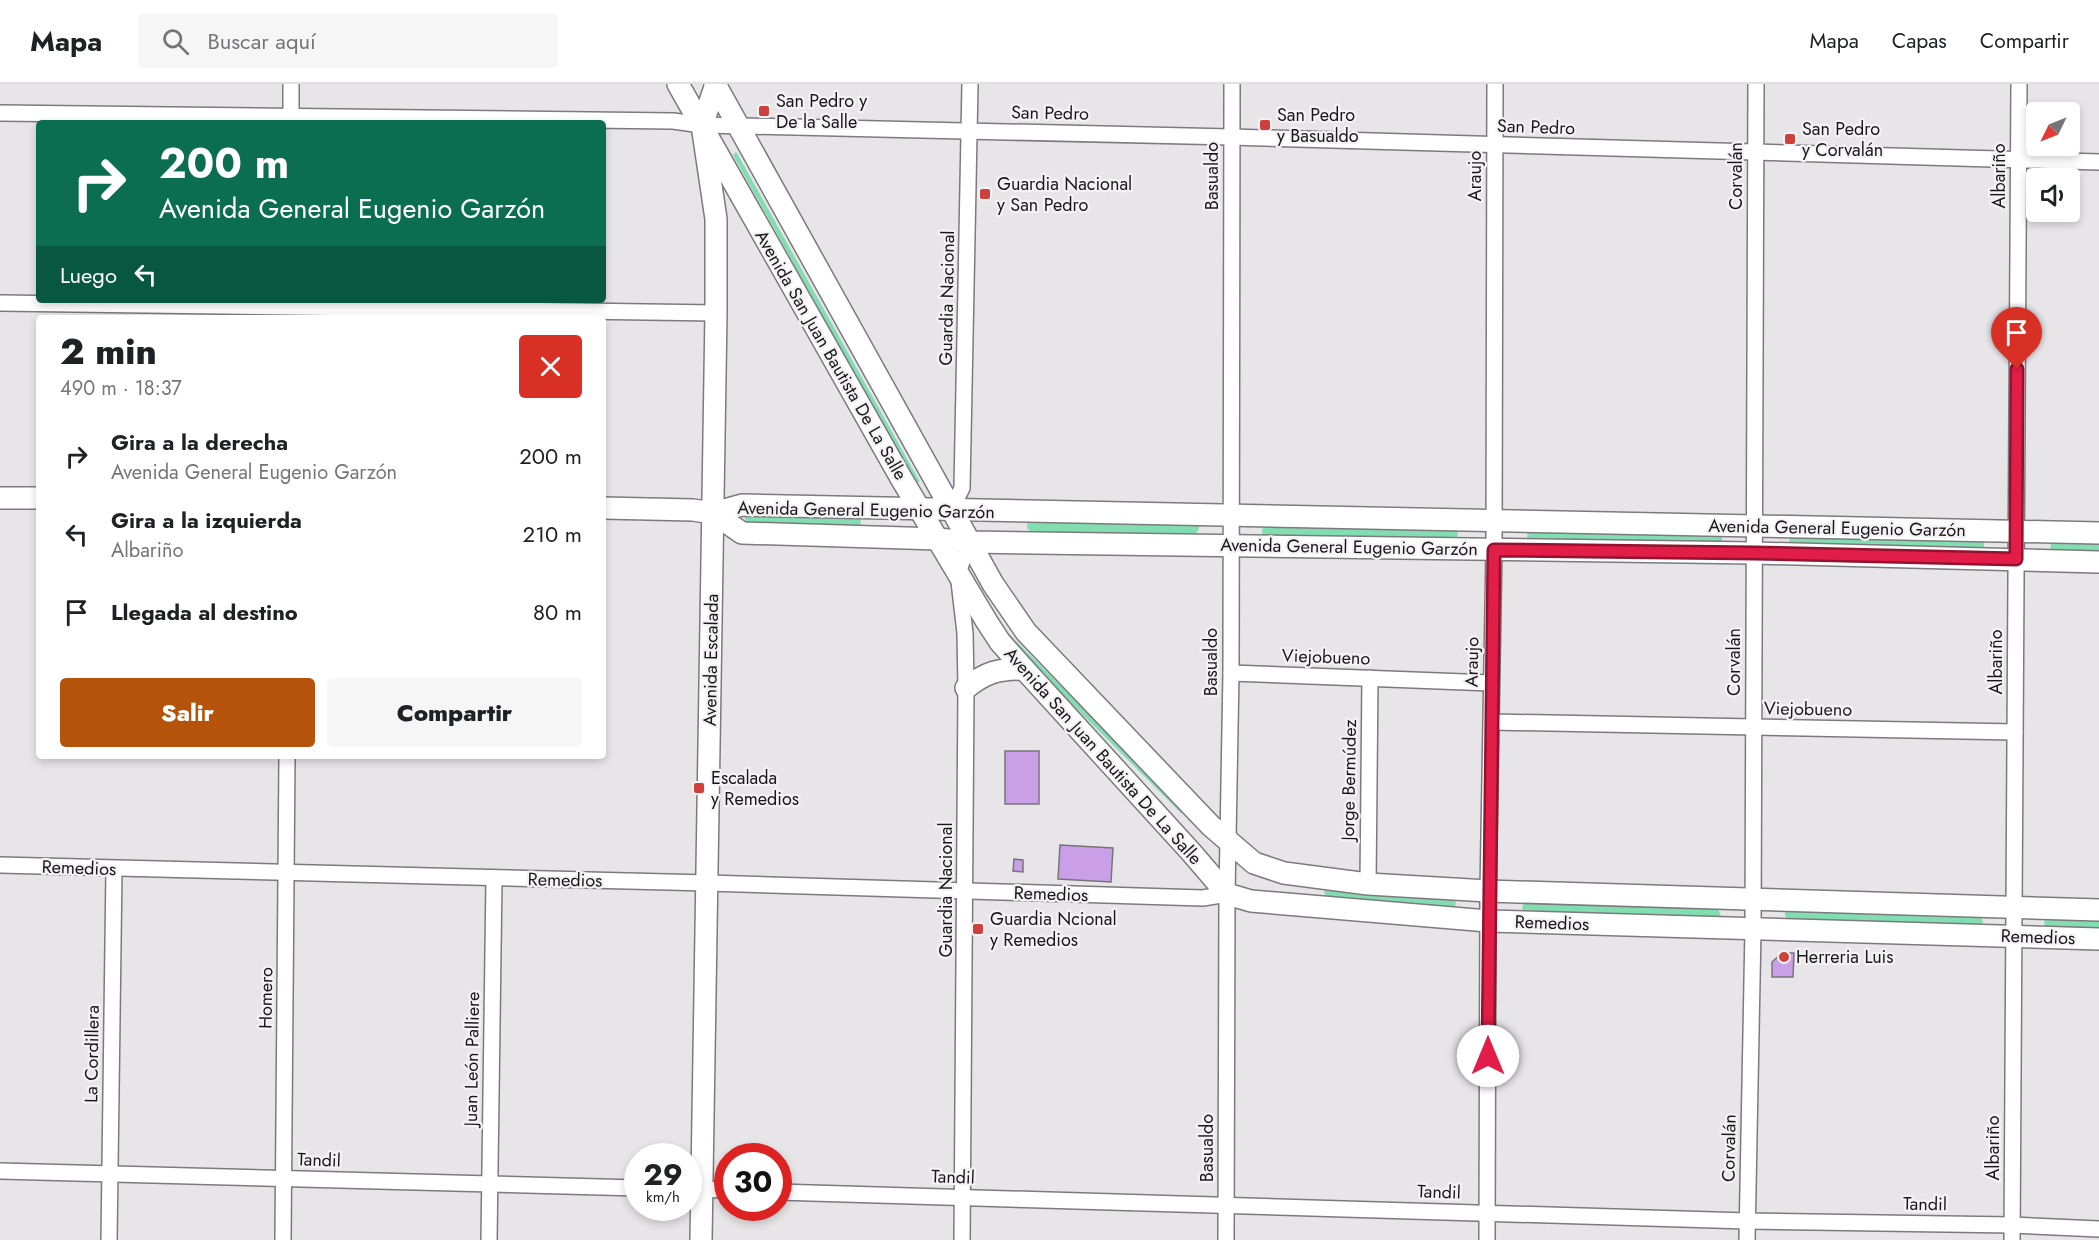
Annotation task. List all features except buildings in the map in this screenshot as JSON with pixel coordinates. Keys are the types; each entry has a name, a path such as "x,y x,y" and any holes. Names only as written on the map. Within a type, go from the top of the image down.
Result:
{"street":[{"path":"291,84 291,119"},
{"name":"Avenida San Juan Bautista De La Salle","path":"678,84 889,458 996,635 1227,894"},
{"name":"Avenida San Juan Bautista De La Salle","path":"715,84 993,584 1026,632 1228,842"},
{"name":"Avenida Escalada","path":"697,1143 708,883 716,313 716,219 702,124 715,84"},
{"name":"Guardia Nacional","path":"951,510 962,488 970,84"},
{"name":"Basualdo","path":"1226,1240 1227,894 1231,673 1232,84"},
{"name":"Araujo","path":"1487,1240 1488,891 1494,550 1494,84"},
{"name":"Corvalán","path":"1747,1240 1753,929 1756,84"},
{"name":"Albariño","path":"2012,1233 2019,84"},
{"name":"San Pedro","path":"0,113 482,120"},
{"name":"San Pedro","path":"606,121 2099,162"},
{"path":"0,303 716,313"},
{"path":"0,498 36,498"},
{"name":"Avenida General Eugenio Garzón","path":"606,508 693,510 713,513 742,505 2099,533"},
{"name":"Avenida General Eugenio Garzón","path":"713,513 742,533 969,542 1755,553 2099,562"},
{"name":"Guardia Nacional","path":"962,1240 966,688 965,633 958,573 969,542"},
{"path":"966,688 984,674 1007,669 1024,669"},
{"name":"Viejobueno","path":"1231,673 1491,683"},
{"name":"Jorge Bermúdez","path":"1368,884 1370,678"},
{"name":"Viejobueno","path":"1492,722 2015,732"},
{"name":"Homero","path":"283,1240 287,759"},
{"name":"Remedios","path":"1228,842 1254,863 1284,873 1368,884 1753,901 2099,910"},
{"name":"Remedios","path":"0,865 1203,898 1227,894 1251,901 1488,921 2099,939"},
{"name":"La Cordillera","path":"109,1240 114,869"},
{"name":"Juan León Palliere","path":"489,1240 494,878"},
{"name":"Tandil","path":"0,1172 624,1188"},
{"name":"Tandil","path":"792,1192 1747,1221 2012,1233 2099,1229"},
{"name":"Avenida Escalada","path":"699,1221 701,1240"}],"green space":[{"path":"736,152 920,482 915,482 733,155"},
{"path":"748,514 860,517 861,522 859,526 747,524 745,518"},
{"path":"1028,520 1198,524 1199,529 1195,535 1032,532 1027,528"},
{"path":"1263,525 1457,529 1458,535 1454,541 1266,537 1262,533"},
{"path":"1528,530 1722,534 1722,543 1531,543 1527,538"},
{"path":"1790,536 1984,540 1984,549 1789,544"},
{"path":"2099,539 2099,554 2055,553 2050,549 2052,541"},
{"path":"977,587 1008,633 1185,810 1185,813 1181,813 1006,638"},
{"path":"1326,889 1454,896 1455,909 1326,898 1324,892"},
{"path":"1524,902 1717,907 1721,916 1717,920 1525,913 1522,908"},
{"path":"1786,910 1981,916 1983,922 1981,925 1787,920"},
{"path":"2099,917 2099,932 2046,928 2044,923 2046,918"}],"place":[{"name":"San Pedro y De la Salle","path":"764,111"},
{"name":"San Pedro y Basualdo","path":"1265,125"},
{"name":"San Pedro y Corvalán","path":"1790,139"},
{"name":"Guardia Nacional y San Pedro","path":"985,194"},
{"name":"Escalada y Remedios","path":"699,788"},
{"name":"Guardia Ncional y Remedios","path":"978,929"},
{"name":"Herreria Luis","path":"1784,957"}],"route":[{"path":"1488,1056 1488,891 1494,550 2016,559 2017,369"}]}
